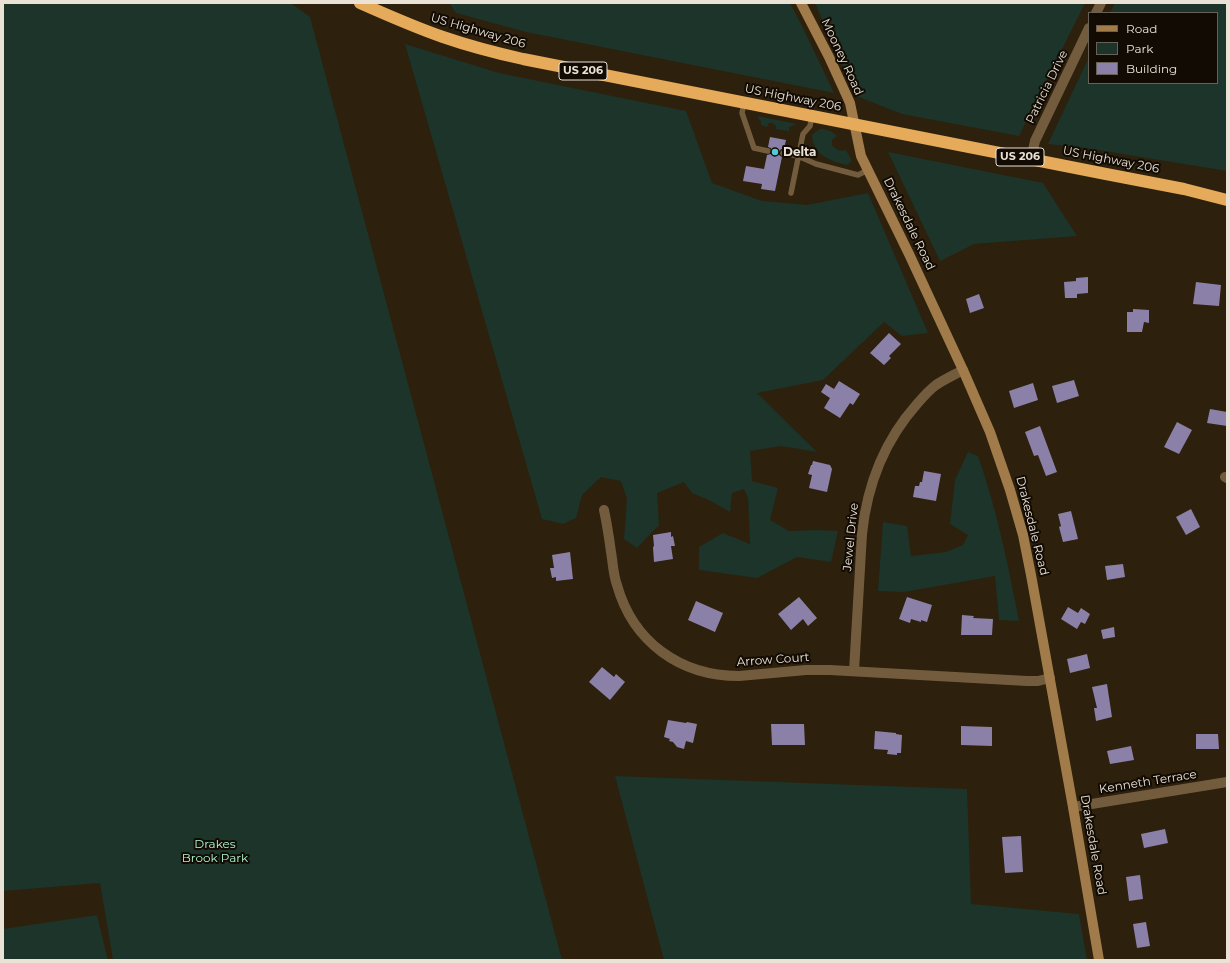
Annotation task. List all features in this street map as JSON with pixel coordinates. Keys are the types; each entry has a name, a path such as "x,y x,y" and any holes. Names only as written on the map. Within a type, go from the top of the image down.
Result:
{"highway":[{"name":"US Highway 206","path":"360,3 421,29 470,46 523,59 1184,189 1227,200"}],"main road":[{"name":"Mooney Road","path":"801,3 829,57 850,103 854,124"},
{"name":"Drakesdale Road","path":"854,124 860,151 868,170 963,370 1000,458 1016,510 1028,562 1050,678 1099,960"}],"street":[{"path":"1096,12 1101,3"},
{"name":"Patricia Drive","path":"1031,159 1035,141 1088,30"},
{"name":"Jewel Drive","path":"854,671 862,534 864,515 873,481 886,448 897,429 909,413 936,385 963,370"},
{"name":"Arrow Court","path":"604,510 616,583 623,603 629,614 642,634 665,654 679,663 694,669 707,673 728,676 806,670 854,671 1027,681 1038,681 1050,678"},
{"name":"Kenneth Terrace","path":"1073,807 1227,782"}],"lane":[{"path":"744,103 742,113 754,148 768,151"},
{"path":"791,193 803,134 810,126 812,116"},
{"path":"783,153 798,156 816,164 858,175 868,170"}],"green space":[{"name":"Drakes Brook Park","path":"3,3 291,3 310,17 562,960 113,960 100,883 3,891"},
{"path":"449,3 790,3 834,93 526,32 456,13"},
{"path":"815,3 1085,3 1019,136 902,114 856,96"},
{"path":"1115,3 1227,3 1227,171 1086,148 1048,144 1088,59 1088,84 1218,84 1218,12 1110,12"},
{"path":"405,44 499,73 686,111 712,183 762,201 807,205 868,193 928,333 902,336 884,322 823,380 757,393 817,452 781,446 750,451 752,481 778,488 770,520 789,531 838,531 831,562 797,557 757,578 699,570 699,547 723,533 750,544 748,498 744,489 732,493 730,512 709,500 692,493 684,482 657,493 659,525 637,548 624,539 627,499 621,481 601,477 582,495 576,518 563,524 542,519"},
{"path":"757,116 797,124 789,127 789,131 776,129 776,126 773,123 769,123 767,127 761,125 761,122"},
{"path":"820,129 825,129 837,136 832,140 832,145 838,150 846,150 852,161 847,165 829,159 819,152 813,142 812,135"},
{"path":"888,152 1043,183 1077,236 974,244 940,261"},
{"path":"968,452 978,456 985,476 1002,538 1019,621 999,620 995,576 904,592 878,591 883,522 907,526 911,556 946,552 963,545 968,535 950,524 955,480"},
{"path":"615,776 967,789 971,904 1079,914 1087,960 664,960"},
{"path":"97,915 108,960 3,960 3,929"}],"building":[{"path":"770,137 786,140 784,149 781,149 779,152 779,155 782,157 775,191 761,189 762,184 743,181 746,166 764,169 767,155 771,154 772,152 771,148 768,147"},
{"path":"1088,277 1088,293 1077,294 1077,298 1065,298 1064,282 1076,281 1076,278"},
{"path":"1196,282 1221,285 1219,306 1193,304"},
{"path":"979,294 984,308 970,313 966,299"},
{"path":"1133,309 1149,310 1149,323 1144,322 1142,332 1127,332 1127,312 1133,312"},
{"path":"889,333 901,344 889,356 891,358 884,365 870,353"},
{"path":"1074,380 1079,396 1057,403 1052,386"},
{"path":"839,381 860,394 853,405 850,403 840,418 824,408 830,398 821,392 826,384 834,389"},
{"path":"1033,383 1038,400 1014,408 1009,391"},
{"path":"1210,409 1227,412 1227,426 1207,423"},
{"path":"1177,422 1192,430 1179,454 1164,447"},
{"path":"1040,426 1057,472 1046,476 1038,455 1034,456 1025,432"},
{"path":"813,461 830,465 832,469 827,492 809,488 812,475 808,474"},
{"path":"924,471 941,474 936,501 913,497 915,486 919,486 920,482 922,482"},
{"path":"1191,509 1200,527 1186,535 1176,517"},
{"path":"1071,511 1078,539 1063,542 1059,527 1061,526 1058,514"},
{"path":"671,532 671,537 673,536 675,546 671,546 673,559 654,562 653,535"},
{"path":"570,552 573,579 556,581 556,577 552,578 550,568 554,568 552,555"},
{"path":"1123,564 1125,577 1107,580 1105,566"},
{"path":"799,597 817,618 808,626 803,619 791,630 778,614"},
{"path":"907,597 932,605 927,622 911,619 910,623 899,619"},
{"path":"696,601 723,613 715,632 688,620"},
{"path":"1068,607 1078,613 1081,608 1090,614 1085,624 1081,622 1077,629 1061,619"},
{"path":"962,615 974,616 973,618 993,619 992,635 961,635"},
{"path":"1114,627 1115,637 1103,639 1101,630"},
{"path":"1087,654 1090,668 1070,673 1067,659"},
{"path":"602,667 614,677 616,674 625,682 610,700 589,682"},
{"path":"1107,684 1112,717 1096,721 1094,708 1097,708 1092,687"},
{"path":"668,720 697,724 693,743 686,741 684,749 677,747 673,742 669,741 670,739 664,737"},
{"path":"771,724 804,724 805,745 772,745"},
{"path":"961,726 992,727 992,746 961,745"},
{"path":"875,731 902,735 901,753 897,753 897,755 887,754 888,750 874,749"},
{"path":"1196,734 1218,734 1219,749 1196,749"},
{"path":"1131,746 1134,760 1110,764 1107,751"},
{"path":"1165,829 1168,843 1144,848 1141,834"},
{"path":"1021,836 1023,872 1005,873 1002,837"},
{"path":"1140,875 1143,899 1129,901 1126,877"},
{"path":"1146,922 1150,946 1137,948 1133,924"}],"place":[{"name":"Delta","path":"775,152"}]}
